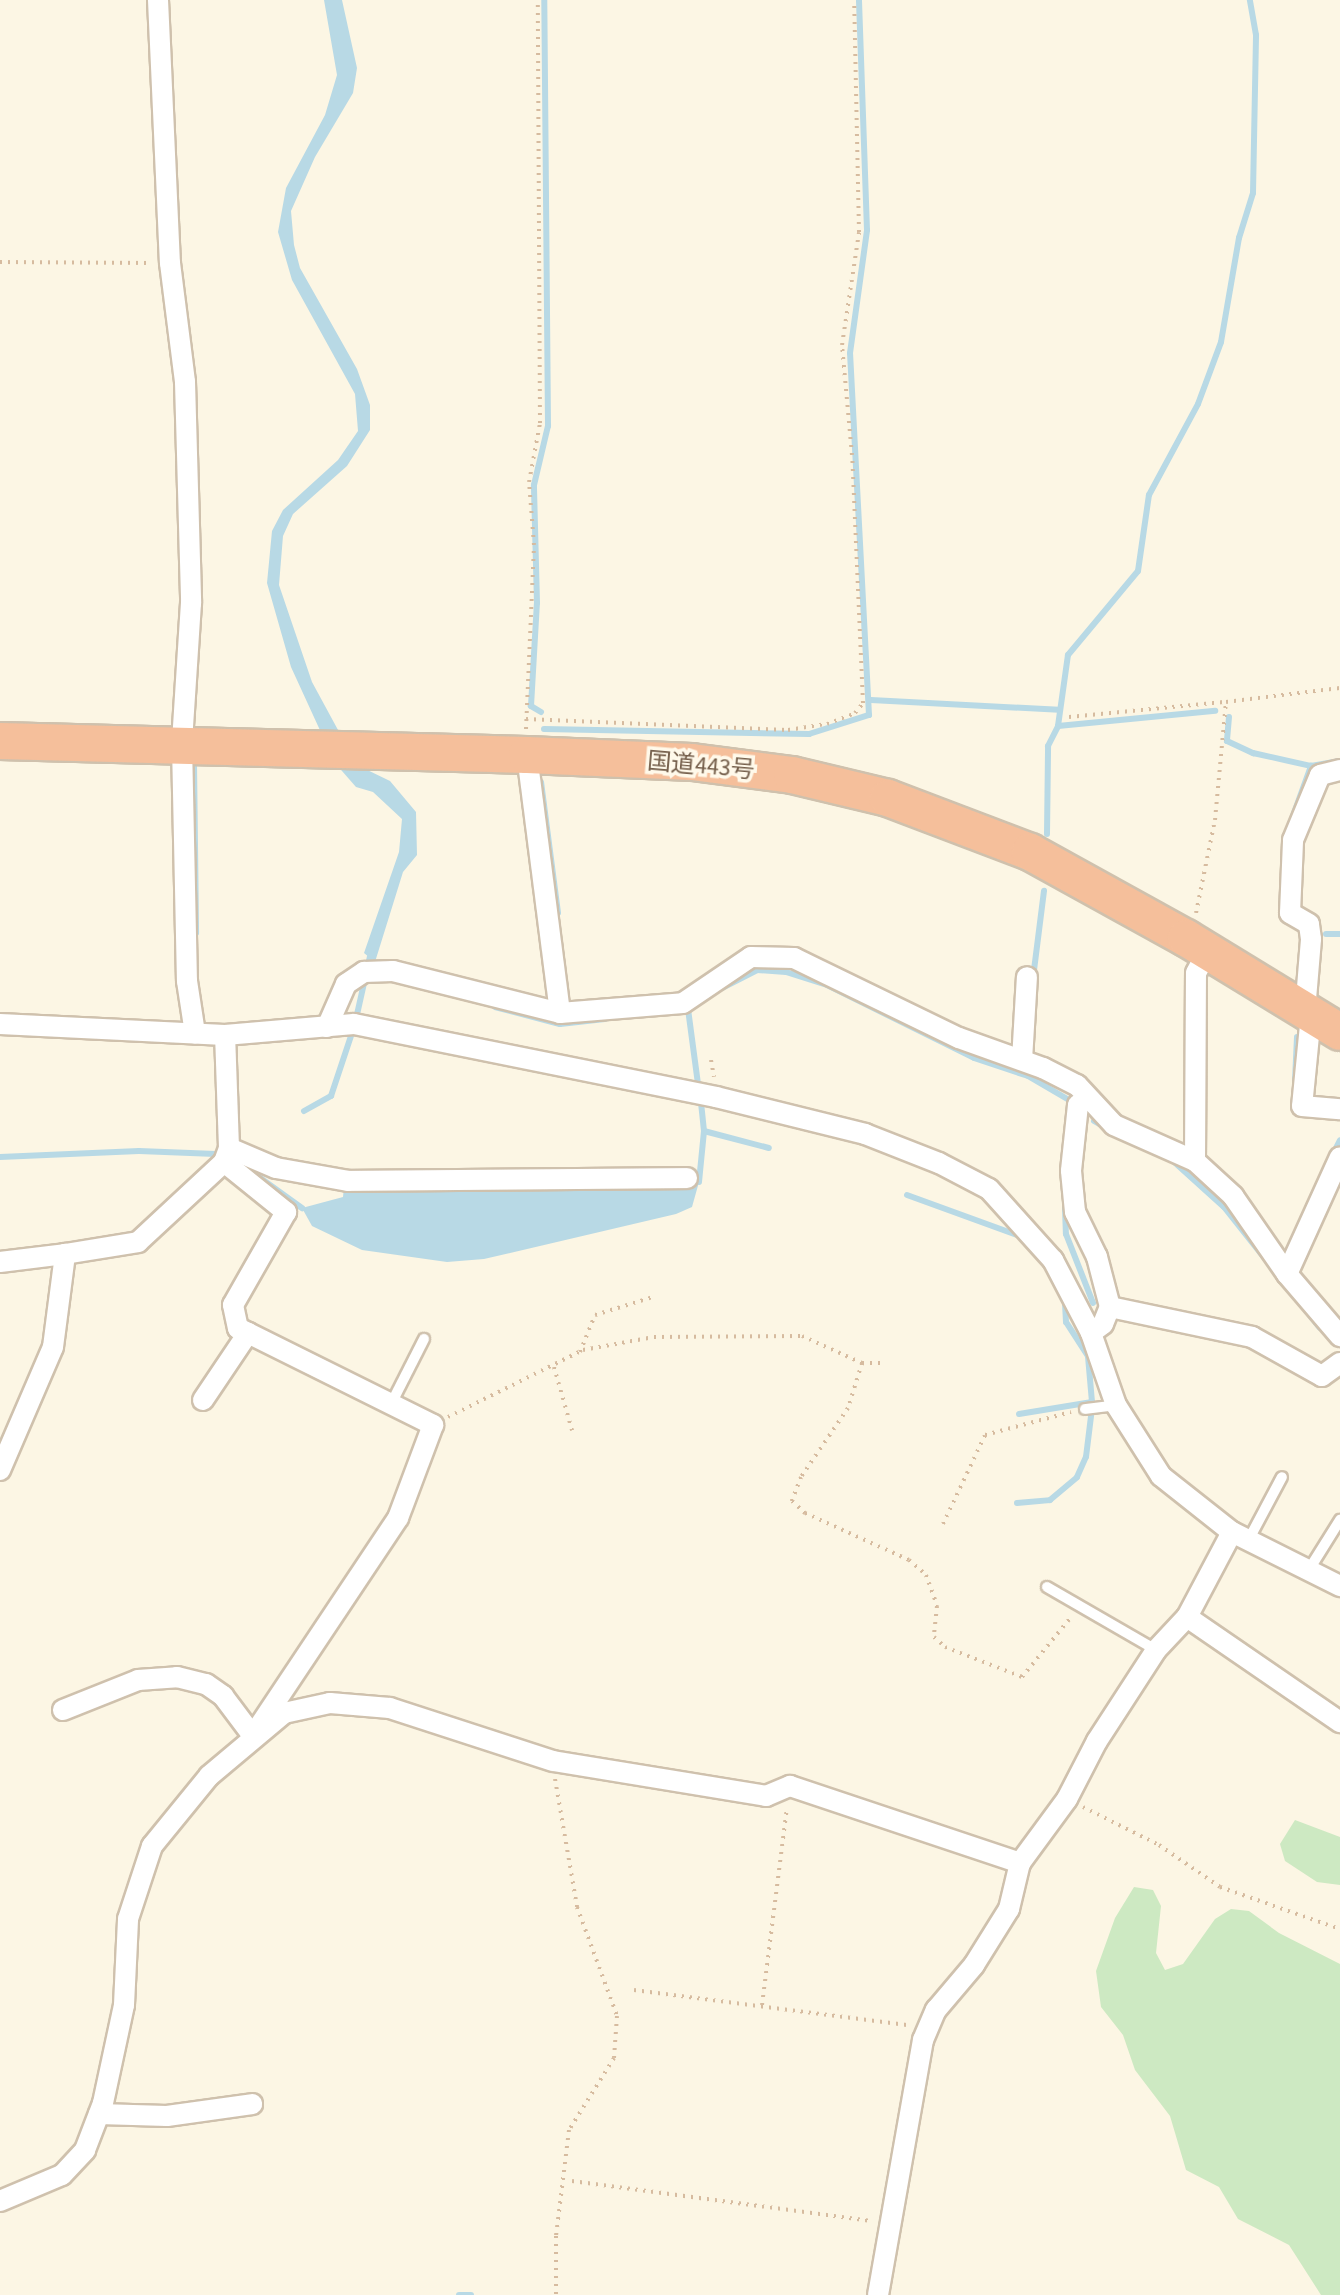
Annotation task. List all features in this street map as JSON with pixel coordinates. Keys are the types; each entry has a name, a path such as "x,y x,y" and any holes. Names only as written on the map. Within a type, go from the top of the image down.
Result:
{"highway":[{"name":"国道443号","path":"0,741 182,744 692,762 792,775 888,798 1030,852 1196,945 1319,1019"}],"street":[{"path":"158,0 170,263 185,382 191,603 182,744 187,981 195,1033"},
{"path":"527,755 560,1013"},
{"path":"1340,770 1320,775 1293,840 1290,913 1309,924 1319,1019 1302,1106 1340,1109"},
{"path":"1195,1161 1196,945"},
{"path":"327,1027 346,984 364,972 393,971 560,1013 683,1003 751,957 794,958 959,1038 1022,1060 1077,1085 1086,1099 1114,1125 1195,1161 1233,1196 1287,1274 1339,1333"},
{"path":"1022,1060 1027,977"},
{"path":"0,1024 225,1035 354,1024 716,1097 865,1134 939,1163 989,1189 1036,1239 1091,1333 1109,1406 1161,1476 1240,1536 1310,1568 1340,1586"},
{"path":"225,1035 227,1155 286,1212 233,1305 238,1328 433,1425 398,1518 253,1736"},
{"path":"1086,1099 1078,1105 1071,1171 1075,1212 1097,1257 1110,1307 1103,1324 1091,1333"},
{"path":"227,1155 276,1168 348,1181 687,1178"},
{"path":"0,1262 138,1242 227,1155"},
{"path":"1287,1274 1340,1157"},
{"path":"0,1470 53,1347 65,1254"},
{"path":"1110,1307 1252,1337 1322,1376 1340,1363"},
{"path":"203,1400 248,1333"},
{"path":"878,2295 923,2040 936,2010 974,1965 1009,1909 1020,1863 1067,1799 1097,1741 1156,1650 1187,1617 1240,1536"},
{"path":"1187,1617 1340,1722"},
{"path":"63,1710 138,1680 177,1677 206,1684 223,1696 253,1736"},
{"path":"0,2201 62,2175 85,2150 99,2114 124,2005 128,1919 152,1846 209,1776 284,1713 307,1706 390,1708 553,1761 766,1796 790,1786 1020,1863"},
{"path":"99,2114 167,2116 252,2104"}],"lane":[{"path":"391,1404 424,1339"},
{"path":"1085,1409 1109,1406"},
{"path":"1240,1536 1282,1477"},
{"path":"1310,1568 1340,1520"},
{"path":"1047,1587 1080,1609 1156,1650"}],"path":[{"path":"527,755 534,545 529,482 540,423 538,0"},
{"path":"526,719 620,719 788,730 827,724 855,713 863,703 852,455 842,345 859,232 854,0"},
{"path":"0,262 170,263"},
{"path":"1069,717 1340,688"},
{"path":"1196,945 1209,861 1226,702"},
{"path":"579,1352 595,1315 653,1297"},
{"path":"433,1425 579,1352 654,1337 802,1336 862,1363 882,1363"},
{"path":"862,1363 848,1408 801,1477 792,1501 805,1513 909,1560 926,1575 937,1606 934,1637 945,1647 1018,1677 1080,1609"},
{"path":"554,1366 572,1430"},
{"path":"943,1524 985,1435 1085,1409"},
{"path":"553,1761 577,1907 617,2016 614,2058 569,2130 556,2236 558,2295"},
{"path":"762,2005 790,1786"},
{"path":"1067,1799 1159,1845 1220,1887 1339,1928"},
{"path":"634,1990 913,2025"},
{"path":"572,2181 889,2224"}],"green space":[{"path":"1295,1820 1340,1837 1340,1885 1317,1882 1285,1861 1280,1844"},
{"path":"1134,1887 1153,1890 1161,1906 1156,1953 1165,1970 1183,1964 1215,1919 1231,1909 1249,1911 1279,1933 1340,1964 1340,2295 1321,2295 1289,2245 1238,2219 1219,2187 1186,2170 1170,2116 1135,2070 1123,2035 1101,2007 1096,1971 1115,1918"}],"water":[{"path":"324,0 342,0 357,68 353,93 315,157 291,211 294,245 300,268 357,369 370,405 370,430 347,466 293,514 283,536 279,585 312,682 357,765 390,781 416,812 417,855 403,872 375,962 364,953 399,852 402,819 373,792 356,787 335,763 291,667 267,583 272,531 283,510 338,460 358,431 355,394 292,280 278,232 286,188 325,115 337,75"},
{"path":"699,1182 692,1207 676,1214 484,1259 447,1262 362,1250 312,1226 302,1208 343,1197 344,1187"}],"waterway":[{"path":"541,712 531,706 537,603 534,485 548,426 544,0"},
{"path":"544,729 809,734 869,715 850,353 867,230 859,0"},
{"path":"1047,834 1048,746 1058,726 1068,655 1138,571 1149,495 1198,404 1221,342 1239,238 1253,193 1256,35 1250,0"},
{"path":"871,700 1059,710"},
{"path":"1058,726 1215,711"},
{"path":"1229,717 1227,741 1253,753 1311,766 1340,761"},
{"path":"194,763 196,933"},
{"path":"1285,838 1311,766"},
{"path":"541,782 558,913"},
{"path":"1033,978 1044,891"},
{"path":"1326,934 1340,934"},
{"path":"356,1019 371,952"},
{"path":"722,988 757,970 786,972 827,985 974,1058 1028,1076 1069,1100 1070,1109"},
{"path":"495,1007 560,1024 605,1019"},
{"path":"688,1009 698,1084"},
{"path":"304,1111 331,1096 353,1030"},
{"path":"1295,1081 1297,1037"},
{"path":"699,1182 704,1131 701,1103"},
{"path":"1094,1121 1105,1127"},
{"path":"704,1131 769,1148"},
{"path":"1334,1152 1340,1140"},
{"path":"0,1157 139,1151 216,1154"},
{"path":"1172,1160 1224,1207 1320,1328"},
{"path":"252,1172 302,1208"},
{"path":"907,1195 1025,1238"},
{"path":"1065,1208 1066,1234 1093,1303"},
{"path":"1019,1414 1092,1402 1088,1356 1066,1322 1065,1300"},
{"path":"1017,1503 1050,1500 1077,1477 1086,1457 1092,1408"},
{"path":"459,2295 471,2295"}]}
